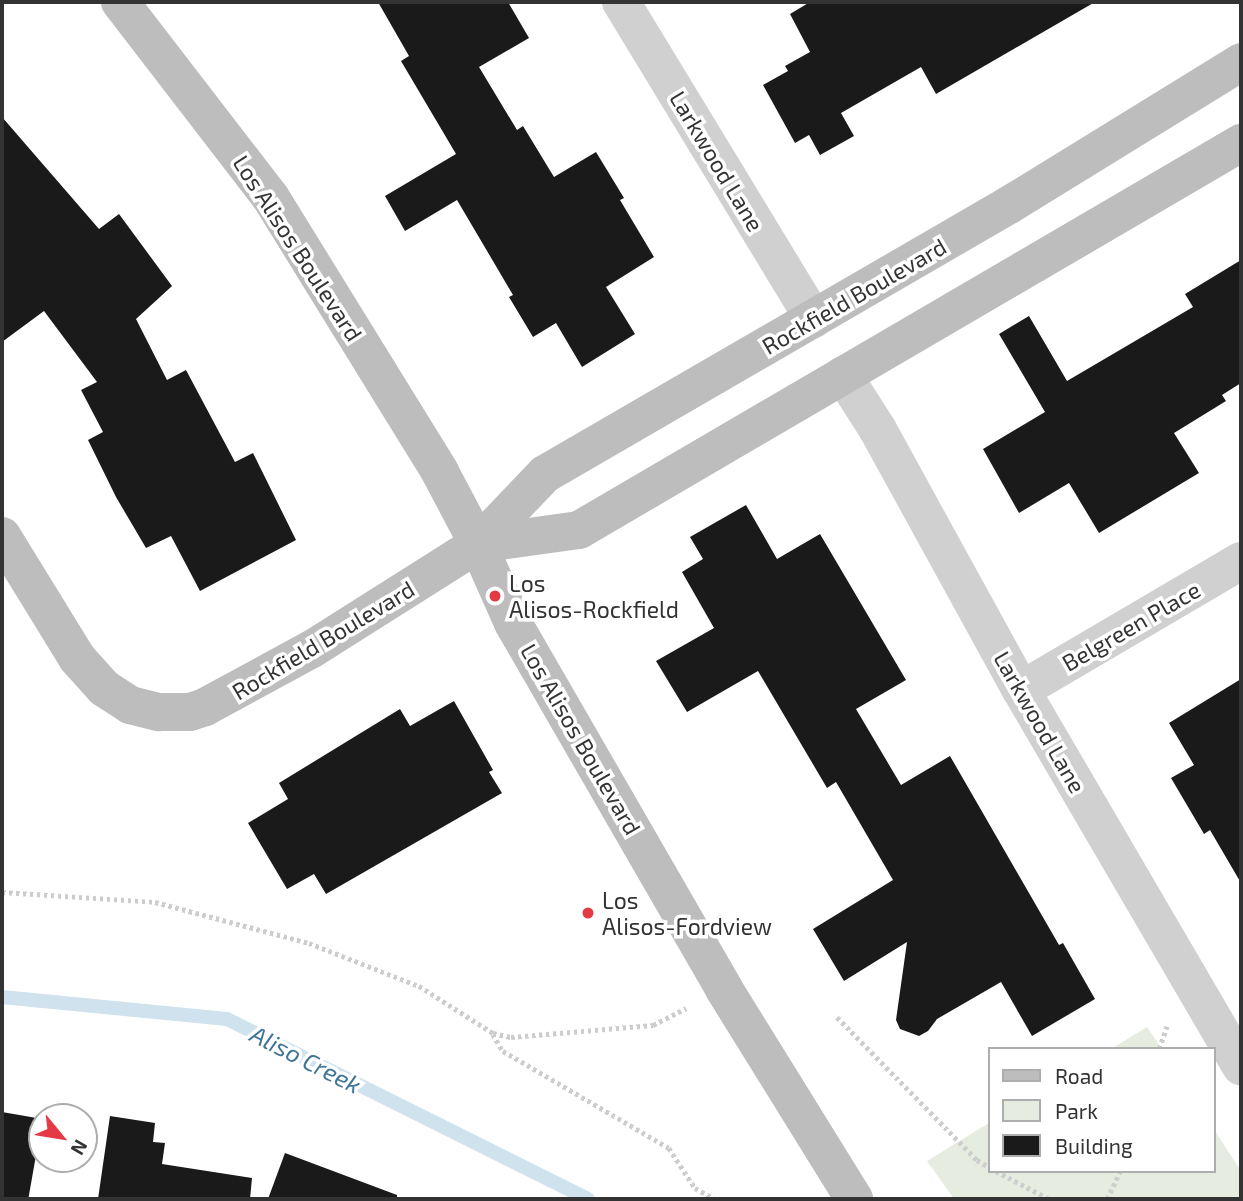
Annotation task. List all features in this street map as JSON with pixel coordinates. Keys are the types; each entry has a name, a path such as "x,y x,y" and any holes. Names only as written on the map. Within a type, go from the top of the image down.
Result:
{"main road":[{"name":"Los Alisos Boulevard","path":"120,2 271,198 440,472 478,544 520,635 724,989 854,1199"},
{"name":"Rockfield Boulevard","path":"2,536 77,658 104,688 131,705 159,712 190,712 220,701 390,602 478,544 545,474 1009,205 1241,62"},
{"name":"Rockfield Boulevard","path":"478,544 579,530 1241,142"}],"street":[{"name":"Larkwood Lane","path":"621,2 814,320"},
{"name":"Larkwood Lane","path":"843,375 878,430 1021,690 1241,1066"},
{"name":"Belgreen Place","path":"1021,690 1241,561"}],"path":[{"path":"2,892 155,902 309,943 418,986 493,1033 511,1037 653,1025 665,1019"},
{"path":"837,1017 977,1160 988,1166"},
{"path":"493,1033 503,1051 669,1148 695,1188 715,1199"},
{"path":"1000,1173 1049,1199"},
{"path":"1107,1199 1119,1173"}],"green space":[{"path":"1147,1027 1161,1047 1114,1047"},
{"path":"988,1124 988,1173 1215,1173 1215,1131 1241,1171 1241,1199 954,1199 927,1161"}],"building":[{"path":"378,2 508,2 529,38 479,67 517,130 523,126 554,177 596,152 624,198 620,200 654,257 606,287 635,334 582,367 556,323 533,337 509,297 513,295 457,200 405,231 385,196 456,154 401,61 409,56"},
{"path":"810,2 1095,2 936,94 921,67 841,113 854,136 820,155 809,135 795,143 763,85 788,71 785,66 810,52 790,14"},
{"path":"2,117 99,229 119,214 172,286 136,319 167,380 186,370 235,462 253,453 296,540 200,591 171,536 146,548 116,497 88,440 103,432 81,390 97,382 44,311 2,342"},
{"path":"1241,260 1241,383 1222,395 1226,401 1174,433 1199,473 1099,533 1069,483 1019,513 983,449 1045,412 999,334 1029,316 1067,381 1193,307 1185,294"},
{"path":"746,505 777,559 820,534 906,680 856,709 901,785 950,756 1059,945 1063,943 1095,999 1032,1036 1001,982 937,1019 928,1031 919,1036 900,1029 896,1020 907,942 844,981 813,929 893,880 836,782 827,788 758,671 687,712 656,661 714,628 682,572 703,559 690,537"},
{"path":"1241,679 1241,883 1210,830 1204,834 1171,778 1194,765 1169,723"},
{"path":"454,701 493,770 489,772 502,793 326,894 314,874 287,889 248,823 288,799 279,783 400,709 410,726"},
{"path":"2,1112 28,1117 28,1173 33,1173 28,1199 2,1199"},
{"path":"110,1116 155,1123 153,1142 165,1143 162,1164 252,1178 250,1199 98,1199"},
{"path":"285,1153 397,1195 397,1199 268,1199"}],"waterway":[{"name":"Aliso Creek","path":"2,997 227,1019 588,1199"}],"place":[{"name":"Los Alisos-Rockfield","path":"495,596"},
{"name":"Los Alisos-Fordview","path":"588,913"}]}
